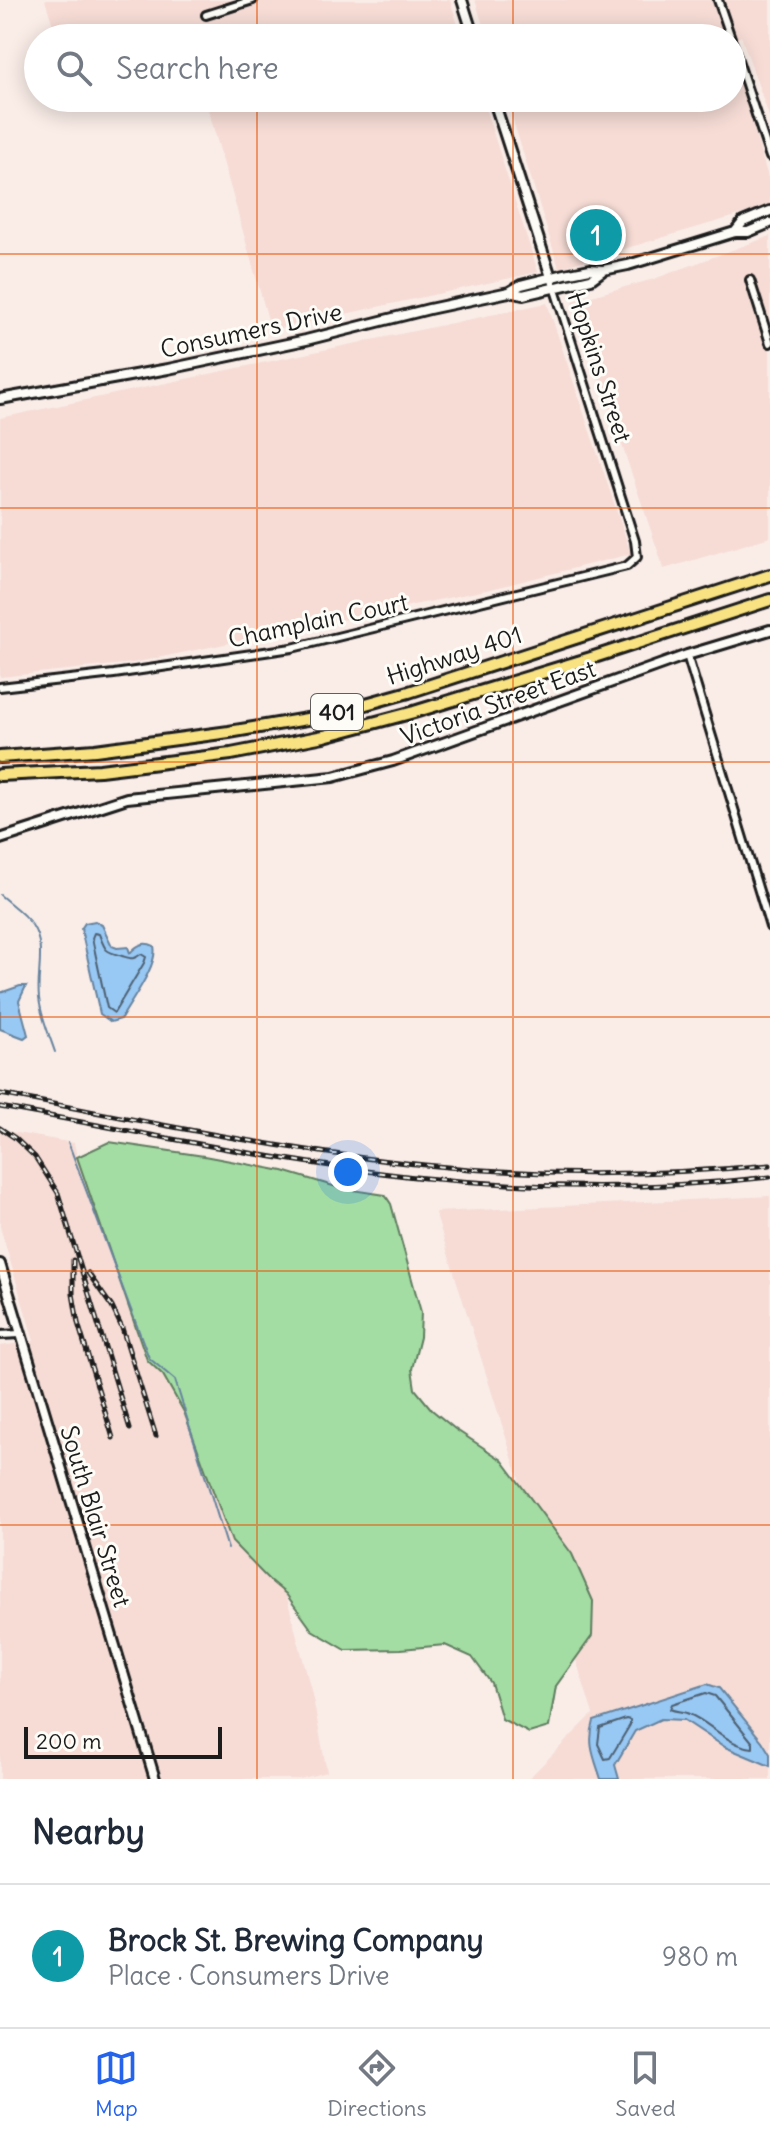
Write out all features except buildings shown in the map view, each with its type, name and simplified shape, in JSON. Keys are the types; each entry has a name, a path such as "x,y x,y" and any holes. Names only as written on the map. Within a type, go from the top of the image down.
{"highway":[{"name":"Highway 401","path":"0,757 95,750 319,717 409,692 770,575"},
{"name":"Highway 401","path":"0,775 100,770 231,754 324,736 576,663 770,600"}],"main road":[{"path":"462,0 470,24"},
{"name":"Hopkins Street","path":"498,112 551,277"},
{"name":"Consumers Drive","path":"735,232 743,222 770,211"},
{"name":"Consumers Drive","path":"0,399 306,340 509,292 521,285 551,277 590,269 603,270 735,232 748,232 770,223"},
{"name":"Consumers Drive","path":"509,292 523,295 554,288 591,279 603,270"},
{"name":"Victoria Street East","path":"0,839 127,798 333,777 393,761 687,655 770,630"},
{"name":"South Blair Street","path":"0,1264 155,1779"}],"street":[{"path":"206,15 253,0"},
{"path":"718,0 726,24"},
{"path":"746,85 770,157"},
{"name":"Hopkins Street","path":"551,277 635,541 637,557"},
{"path":"750,280 770,343"},
{"name":"Champlain Court","path":"0,687 292,648 627,566 637,557"},
{"path":"687,655 770,927"},
{"path":"0,1335 20,1334"}],"shaded area":[{"path":"45,0 450,0 458,24 53,24"},
{"path":"475,0 770,0 770,119 746,50 746,24 483,24"},
{"path":"746,103 770,184 770,206 559,268 510,112 746,112"},
{"path":"209,112 487,112 538,272 271,330"},
{"path":"770,236 770,537 664,569 573,301 654,279"},
{"path":"547,303 631,554 491,589 133,663 0,677 0,418"},
{"path":"0,1130 74,1143 146,1360 163,1375 184,1412 232,1542 286,1594 313,1698 327,1772 299,1779 0,1779 0,1346 34,1341 0,1227"},
{"path":"770,1196 770,1779 528,1779 593,1714 435,1212"}],"green space":[{"path":"109,1142 283,1171 340,1188 385,1195 391,1204 421,1312 420,1337 412,1369 415,1389 432,1410 455,1429 502,1460 572,1554 593,1601 592,1636 556,1686 549,1727 529,1733 502,1719 491,1683 472,1657 445,1645 346,1650 312,1630 286,1594 232,1542 184,1412 163,1375 147,1360 77,1157"}],"water":[{"path":"95,921 102,925 112,946 128,947 130,953 141,945 154,946 152,963 143,983 121,1019 111,1022 100,1014 81,929 85,923"},
{"path":"26,986 19,1001 28,1035 24,1038 0,1029 0,993"},
{"path":"707,1684 719,1688 762,1741 770,1754 770,1766 725,1747 684,1720 661,1719 635,1731 615,1765 619,1779 601,1779 591,1744 594,1721"}],"waterway":[{"path":"0,895 25,917 36,934 40,952 40,1005 55,1052"},
{"path":"68,1142 149,1358 175,1380 228,1549"}],"railway":[{"path":"0,1094 265,1143 425,1165 511,1172 597,1174 770,1165"},
{"path":"0,1107 265,1156 425,1178 598,1186 684,1184 770,1177"},
{"path":"0,1128 35,1157 58,1193 130,1429"},
{"path":"73,1260 73,1294 78,1323 113,1438"},
{"path":"88,1273 112,1307 122,1328 156,1436"}],"place":[{"name":"Brock St. Brewing Company","path":"596,235"}]}
